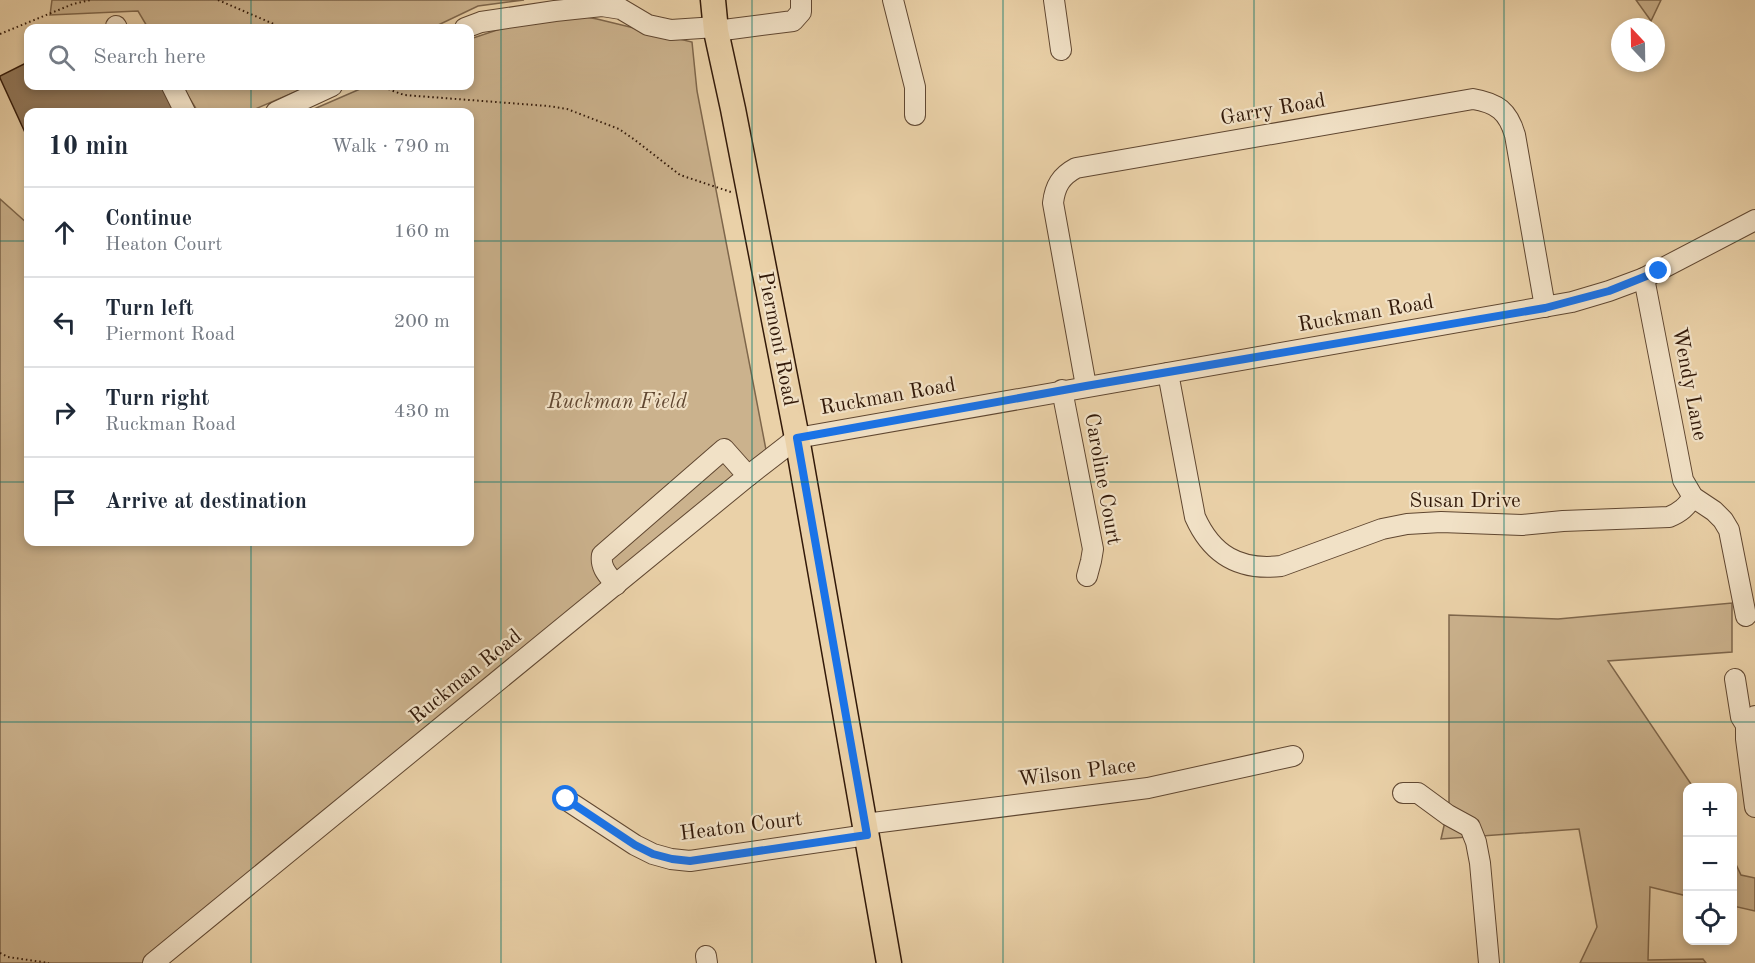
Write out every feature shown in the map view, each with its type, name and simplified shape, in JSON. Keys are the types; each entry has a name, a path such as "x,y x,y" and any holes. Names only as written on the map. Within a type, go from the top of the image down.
{"main road":[{"name":"Piermont Road","path":"717,1 716,29 797,438 889,963"}],"street":[{"path":"474,25 555,11 602,6 621,9 648,25 671,30 716,29 793,21 801,12 801,0"},
{"path":"893,0 915,87 915,116"},
{"path":"1054,0 1061,50"},
{"path":"174,90 183,108"},
{"path":"285,108 323,90"},
{"name":"Garry Road","path":"1086,386 1053,202 1054,191 1059,181 1067,173 1076,168 1461,101 1473,99 1495,105 1505,113 1511,123 1545,308"},
{"name":"Ruckman Road","path":"153,963 797,438 1062,390 1545,308 1609,291 1644,278 1755,220"},
{"name":"Wendy Lane","path":"1644,278 1683,480 1693,497"},
{"name":"Susan Drive","path":"1168,373 1196,516 1206,536 1221,553 1234,561 1250,566 1266,568 1281,566 1382,529 1407,524 1441,522 1522,525 1669,517 1687,507 1693,497"},
{"name":"Caroline Court","path":"1062,390 1093,549 1087,576"},
{"path":"616,585 603,568 602,555 724,449 748,476"},
{"path":"1693,497 1714,511 1729,530 1746,616"},
{"path":"1736,679 1741,717 1751,720 1746,739 1755,807"},
{"name":"Wilson Place","path":"866,830 1148,788 1293,756"},
{"path":"1403,793 1418,793 1448,815 1470,826 1480,863 1489,963"},
{"name":"Heaton Court","path":"566,799 635,845 653,854 690,861 866,830"}],"path":[{"path":"24,24 73,4 91,0"},
{"path":"218,0 274,24"},
{"path":"0,34 24,24"},
{"path":"391,90 404,95 567,109 619,129 680,175 749,198"},
{"path":"0,953 8,957 49,963"}],"green space":[{"path":"52,0 524,0 478,6 440,24 146,24 138,11 50,15"},
{"path":"1636,0 1661,0 1652,18 1649,18"},
{"name":"Ruckman Field","path":"555,11 692,42 697,91 767,455 157,963 0,963 0,199 24,220 24,546 474,546 474,108 316,108 358,90 474,90 474,38"},
{"path":"184,90 300,90 257,108 196,108"},
{"path":"1732,603 1732,652 1608,661 1690,783 1683,783 1683,895 1650,887 1648,960 1703,959 1706,963 1580,963 1597,927 1579,829 1441,839 1449,804 1449,615 1558,619"},
{"path":"1737,866 1741,875 1755,878 1755,911 1737,907"}],"building":[{"path":"24,64 24,90 169,90 174,108 24,108 24,130 0,76"}],"route":[{"path":"566,799 635,845 653,854 672,859 690,861 867,835 797,438 1545,308 1609,291 1659,271"}]}
